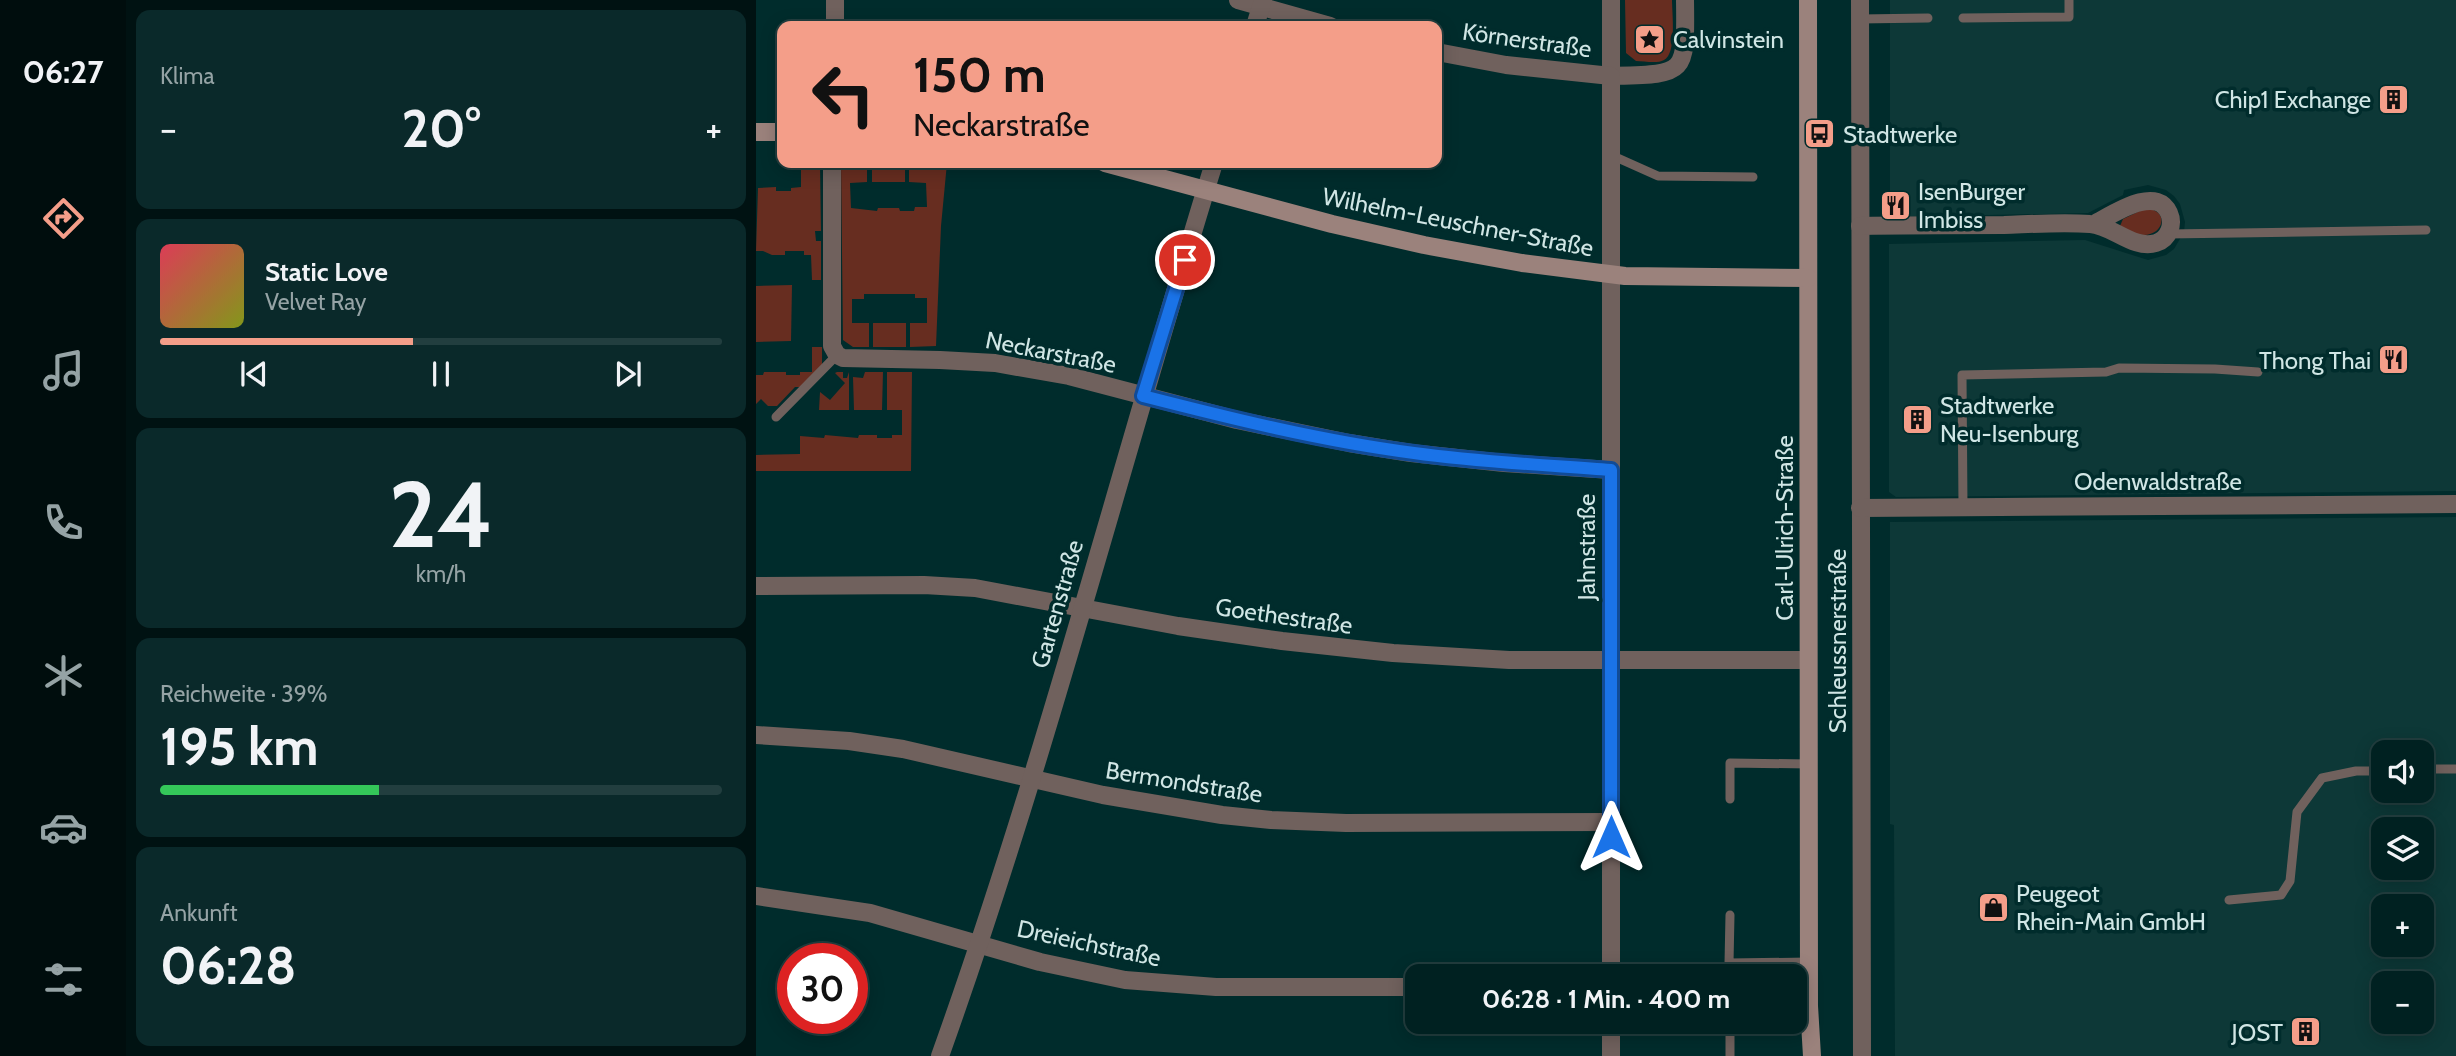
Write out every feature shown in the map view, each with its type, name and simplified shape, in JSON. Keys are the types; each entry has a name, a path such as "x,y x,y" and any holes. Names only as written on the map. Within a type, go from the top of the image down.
{"main road":[{"name":"Carl-Ulrich-Straße","path":"1806,964 1809,764 1808,0"},
{"path":"756,132 777,132"},
{"name":"Wilhelm-Leuschner-Straße","path":"1124,168 1268,208 1424,245 1522,263 1611,276 1808,278"},
{"name":"Carl-Ulrich-Straße","path":"1807,987 1812,1056"}],"street":[{"path":"835,0 835,21"},
{"path":"1238,0 1262,4 1315,21"},
{"name":"Jahnstraße","path":"1611,0 1611,964"},
{"name":"Körnerstraße","path":"1442,53 1506,65 1611,76 1667,73 1679,64 1684,55 1685,0"},
{"name":"Schleussnerstraße","path":"1860,0 1862,1056"},
{"path":"1257,21 1262,4"},
{"path":"832,168 832,346 837,355"},
{"name":"Gartenstraße","path":"940,1056 980,944 1032,779 1212,168"},
{"path":"1860,226 2094,224 2143,243 2157,243 2168,234 2171,220 2164,205 2150,200 2138,202 2094,224"},
{"name":"Neckarstraße","path":"837,355 854,360 921,359 995,363 1057,374 1277,429 1386,449 1494,462 1611,470"},
{"name":"Odenwaldstraße","path":"1860,508 2456,504"},
{"name":"Goethestraße","path":"756,586 953,586 996,591 1189,628 1354,650 1509,660 1808,660"},
{"name":"Bermondstraße","path":"756,735 849,741 893,747 1166,806 1271,820 1611,822"},
{"name":"Dreieichstraße","path":"756,896 870,914 1069,969 1152,983 1216,987 1405,987"},
{"path":"1611,1034 1611,1056"}],"lane":[{"path":"1963,18 2069,17 2069,0"},
{"path":"1860,19 1928,18"},
{"path":"1611,155 1658,176 1753,177"},
{"path":"2168,234 2426,230"},
{"path":"776,417 837,355"},
{"path":"1963,507 1962,375 2106,372 2119,368 2258,372"},
{"path":"1730,799 1730,763 1809,764"},
{"path":"2434,769 2456,769"},
{"path":"2229,900 2281,895 2290,881 2297,812 2322,778 2356,771 2371,771"},
{"path":"1730,915 1729,963 1737,964"},
{"path":"1730,1034 1730,1056"}],"shaded area":[{"path":"1625,0 1672,0 1671,50 1664,60 1636,61 1626,53"},
{"path":"1890,0 2456,0 2456,491 1896,497 1889,492 1889,244 2085,240 2148,260 2166,255 2174,249 2184,232 2185,222 2180,204 2174,196 2166,190 2148,185 2124,190 2123,195 2088,213 1890,217"},
{"path":"801,168 820,168 821,231 815,231 816,241 821,241 821,280 812,280 811,255 804,255 804,251 785,251 785,255 772,255 756,251 758,188 776,187 776,191 791,191 791,188 801,187"},
{"path":"841,168 867,168 867,182 850,183 851,208 877,211 878,208 899,208 900,211 914,211 915,207 927,207 926,183 909,182 909,168 947,168 936,346 910,347 910,323 927,323 927,298 915,298 915,294 864,294 864,299 852,299 852,323 869,323 869,347 853,347 843,340"},
{"path":"872,168 905,168 905,182 872,182"},
{"path":"2144,209 2154,210 2160,215 2159,227 2154,232 2145,235 2120,226 2123,219"},
{"path":"792,285 791,341 756,342 756,286"},
{"path":"873,323 906,323 906,347 873,347"},
{"path":"812,347 822,347 822,366 801,387 795,387 777,406 768,406 761,399 756,404 756,375 763,375 764,372 800,375 800,372 812,372"},
{"path":"843,372 843,378 847,378 849,372 849,410 819,410 820,392 830,400 845,383 835,373"},
{"path":"865,372 883,372 882,410 854,410 853,377 863,378"},
{"path":"887,372 912,372 911,471 756,471 756,455 800,454 800,436 858,438 859,435 877,435 877,438 892,438 892,435 902,435 902,410 887,410"},
{"path":"2456,517 2456,1056 1895,1056 1894,825 1890,824 1890,522"}],"place":[{"name":"Calvinstein","path":"1650,39"},
{"name":"Chip1 Exchange","path":"2394,99"},
{"name":"Stadtwerke","path":"1820,134"},
{"name":"IsenBurger Imbiss","path":"1895,205"},
{"name":"Thong Thai","path":"2394,360"},
{"name":"Stadtwerke Neu-Isenburg","path":"1917,419"},
{"name":"Peugeot Rhein-Main GmbH","path":"1993,907"},
{"name":"JOST","path":"2306,1032"}],"route":[{"path":"1185,260 1143,396 1277,429 1370,447 1489,462 1611,470 1611,837"}]}
